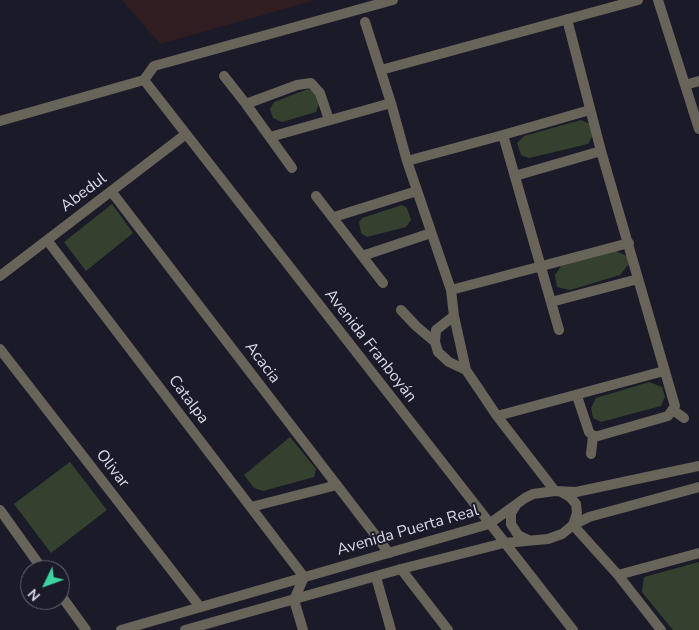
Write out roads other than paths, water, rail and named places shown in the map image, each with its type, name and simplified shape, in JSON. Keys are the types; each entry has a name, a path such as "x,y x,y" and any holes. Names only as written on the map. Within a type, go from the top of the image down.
{"street":[{"path":"0,121 144,80 154,66 393,0"},
{"path":"381,70 638,0"},
{"path":"658,0 698,123"},
{"path":"566,19 601,151 675,406 668,416 593,436 589,432 578,396"},
{"path":"365,22 407,161 451,290 454,316 466,370 497,416 555,490 570,497 576,504 577,513 573,525"},
{"path":"224,76 292,168"},
{"name":"Avenida Franboyán","path":"144,80 572,630"},
{"path":"685,85 699,81"},
{"path":"246,104 297,85 311,83 320,93 329,120"},
{"path":"270,137 391,103"},
{"path":"407,161 590,110"},
{"name":"Abedul","path":"0,276 186,134"},
{"path":"503,135 558,330"},
{"path":"515,176 601,151"},
{"name":"Acacia","path":"112,191 389,553"},
{"path":"334,217 417,191"},
{"path":"316,196 383,283"},
{"path":"362,256 431,234"},
{"name":"Catalpa","path":"47,240 304,577"},
{"path":"451,290 629,243"},
{"path":"551,302 638,279"},
{"path":"401,310 435,342"},
{"path":"454,316 436,330 435,342 438,352 449,362 466,370"},
{"name":"Olivar","path":"0,349 212,623"},
{"path":"497,416 578,396 664,371"},
{"path":"673,410 684,418"},
{"path":"590,454 593,436"},
{"name":"Avenida Puerta Real","path":"121,630 489,524 525,498 537,493 555,490 576,492 699,466"},
{"path":"251,507 337,485"},
{"path":"185,630 402,569 504,543 540,541 553,538 589,517 699,487"},
{"path":"525,498 519,502 511,513 511,524 518,535 532,541"},
{"path":"0,510 36,560"},
{"path":"573,525 618,575 661,630"},
{"path":"618,575 699,553"},
{"path":"402,569 448,630"},
{"path":"303,630 294,600 304,577"},
{"path":"376,577 391,630"},
{"path":"70,608 86,630"}]}
